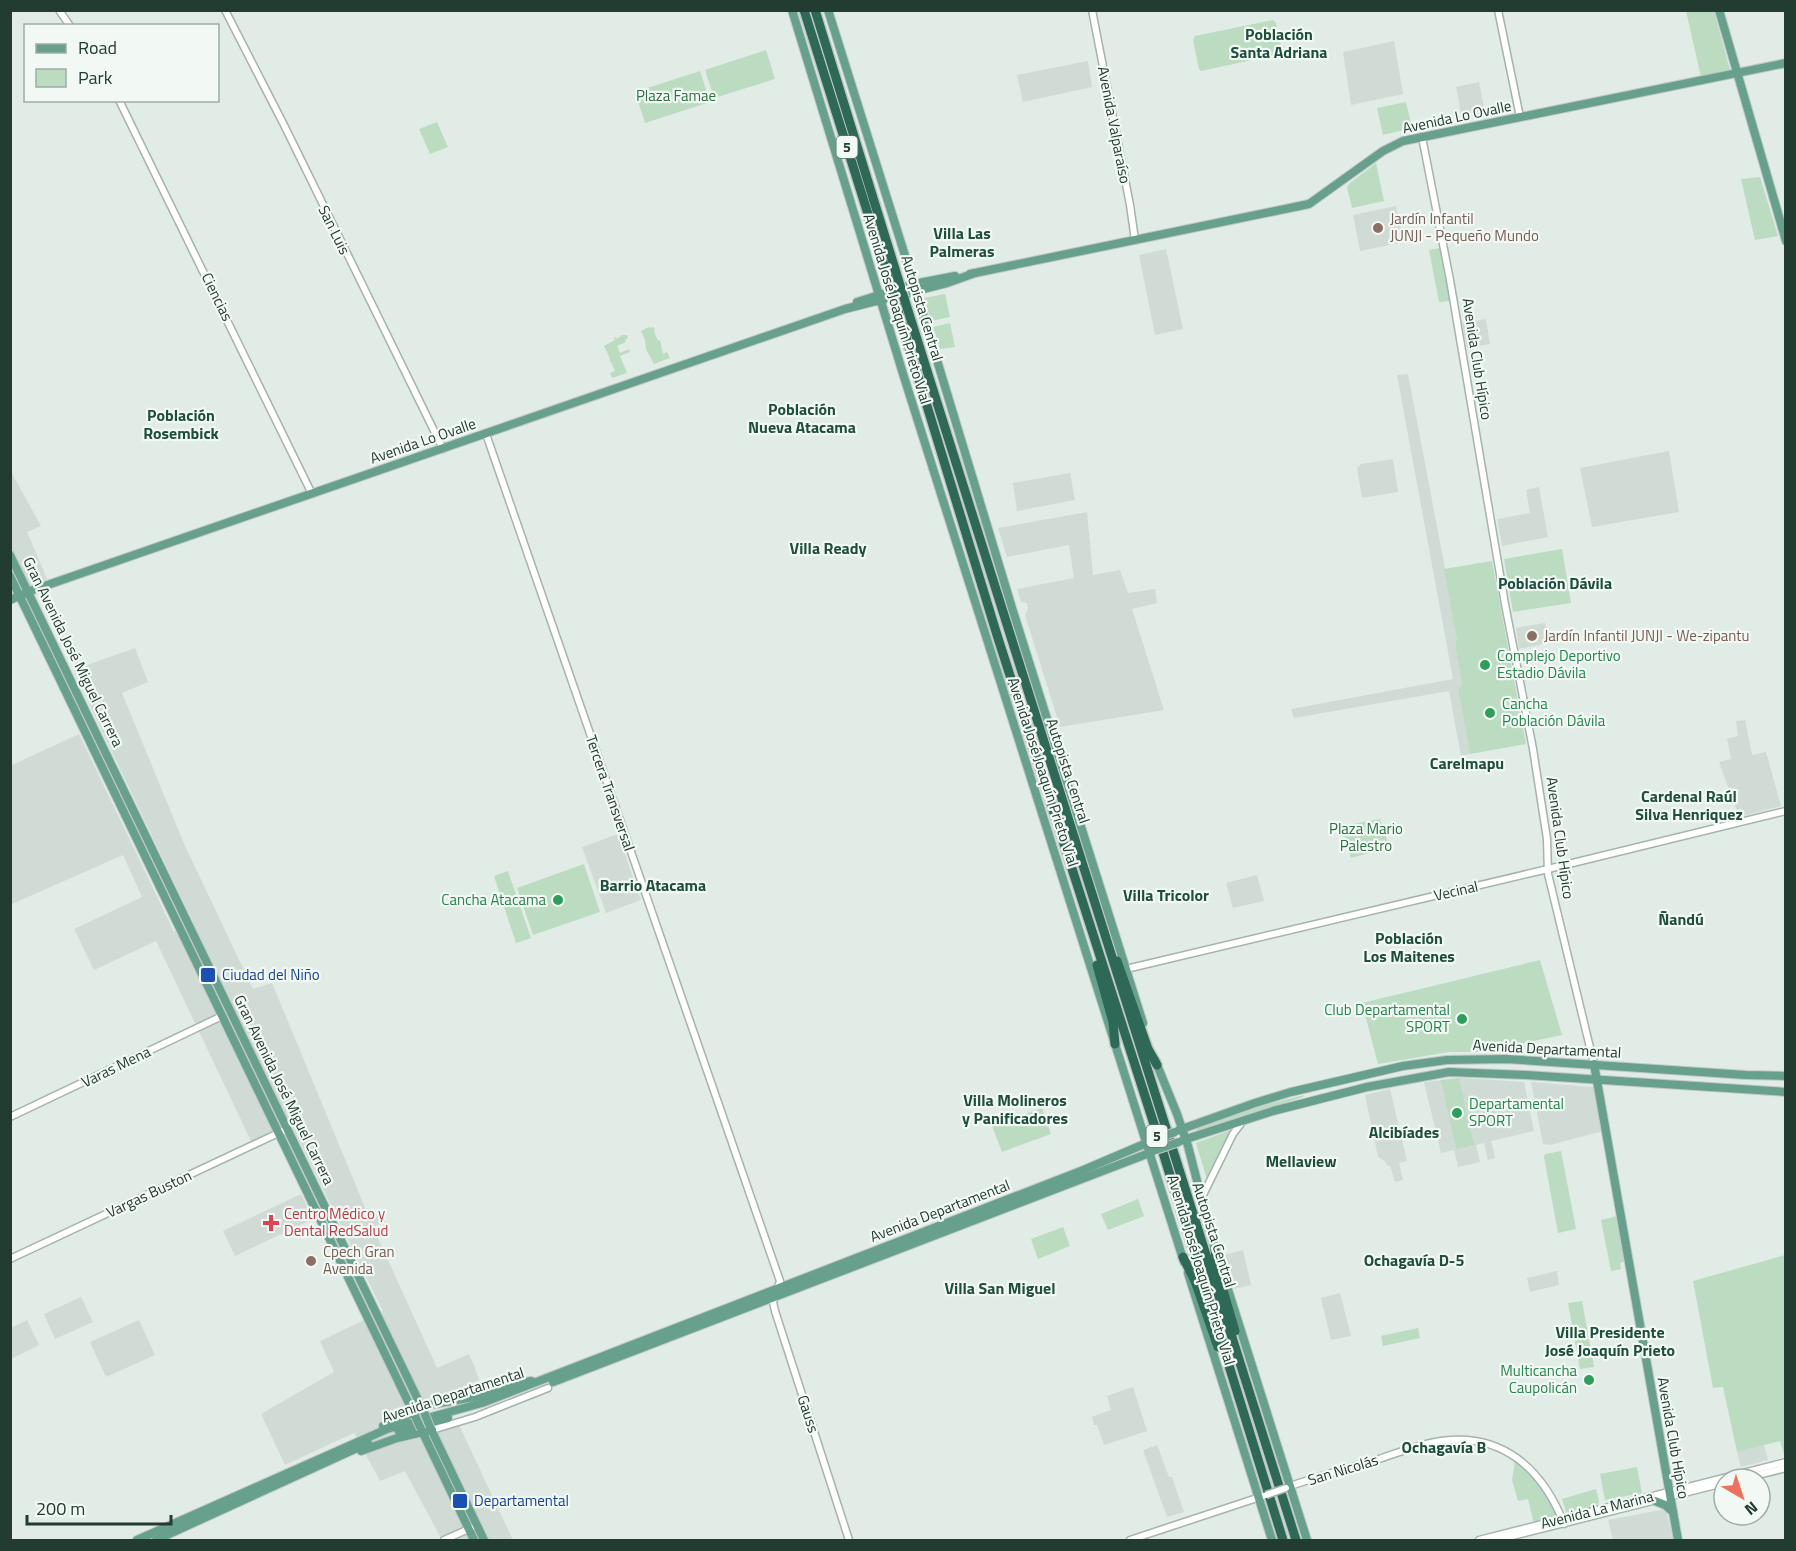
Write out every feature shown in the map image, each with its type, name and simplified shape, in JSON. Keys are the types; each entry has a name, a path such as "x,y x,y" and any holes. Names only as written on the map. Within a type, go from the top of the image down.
{"highway":[{"name":"Autopista Central","path":"804,10 1106,943 1239,1379 1283,1540"},
{"name":"Autopista Central","path":"815,10 894,283"},
{"name":"Autopista Central","path":"899,299 997,635 1092,933 1239,1379 1296,1540"},
{"path":"1092,933 1098,969 1113,1022 1115,1044"},
{"path":"1106,943 1122,973 1145,1042 1157,1065"},
{"path":"1215,1250 1217,1270 1234,1327 1239,1379"},
{"path":"1183,1257 1195,1281 1218,1347 1239,1379"}],"main road":[{"name":"Avenida José Joaquín Prieto Vial","path":"792,10 879,297 1115,1044 1150,1141 1154,1165 1183,1257 1262,1496 1272,1540"},
{"name":"Avenida José Joaquín Prieto Vial","path":"828,10 1016,619 1126,969 1202,1198 1215,1250 1288,1487 1307,1540"},
{"path":"1719,10 1785,241"},
{"name":"Avenida Lo Ovalle","path":"10,600 28,591 879,297 975,273 1309,204 1387,148 1399,142 1785,63"},
{"name":"Gran Avenida José Miguel Carrera","path":"10,555 484,1540"},
{"name":"Gran Avenida José Miguel Carrera","path":"10,576 474,1540"},
{"path":"163,891 174,894"},
{"path":"222,1016 228,1016 236,1021"},
{"name":"Avenida Departamental","path":"137,1540 391,1432 476,1410 575,1373 1081,1171 1150,1141 1267,1099 1403,1066 1447,1060 1491,1058 1785,1076"},
{"name":"Avenida Club Hípico","path":"1594,1064 1678,1540"},
{"name":"Avenida Departamental","path":"156,1540 387,1429 472,1406 1182,1140 1245,1119 1367,1087 1432,1074 1491,1073 1785,1092"},
{"path":"1136,1158 1154,1165"},
{"path":"548,1388 575,1373"},
{"path":"291,1476 311,1459 423,1410 429,1405 480,1396 515,1384 544,1379"},
{"path":"291,1476 431,1428"},
{"path":"1655,1501 1665,1505 1673,1512"}],"street":[{"path":"59,10 69,24"},
{"name":"San Luis","path":"225,10 443,449"},
{"name":"Avenida Valparaíso","path":"1092,10 1135,240"},
{"path":"1498,10 1520,117"},
{"name":"Ciencias","path":"120,102 312,494"},
{"name":"Avenida Club Hípico","path":"1422,137 1452,291 1505,604 1533,749 1547,839 1548,869 1594,1064"},
{"name":"Tercera Transversal","path":"486,434 779,1279 776,1292"},
{"name":"Vecinal","path":"1126,969 1785,811"},
{"name":"Varas Mena","path":"10,1117 222,1016"},
{"name":"Avenida José Joaquín Prieto Vial","path":"1202,1198 1233,1134 1245,1119"},
{"name":"Vargas Buston","path":"10,1259 287,1129"},
{"name":"Gauss","path":"776,1292 773,1306 849,1540"},
{"name":"Avenida Departamental","path":"431,1428 475,1417 548,1388"},
{"name":"San Nicolás","path":"1130,1540 1288,1487 1436,1442 1468,1440 1511,1454 1529,1467 1547,1488 1563,1521"},
{"name":"Avenida La Marina","path":"1770,1467 1785,1462"},
{"name":"Avenida La Marina","path":"1497,1540 1712,1483"},
{"name":"Avenida La Marina","path":"1479,1540 1655,1501 1670,1494"},
{"path":"444,1540 477,1525"}],"shaded area":[{"path":"1394,41 1403,94 1351,105 1343,52"},
{"path":"1088,61 1092,87 1023,102 1017,75"},
{"path":"1479,82 1485,113 1462,118 1456,87"},
{"name":"Jardín Infantil JUNJI - Pequeño Mundo","path":"1396,206 1404,242 1360,251 1353,215"},
{"path":"1166,249 1183,329 1155,335 1139,255"},
{"path":"1486,319 1490,344 1467,348 1462,323"},
{"path":"1408,374 1454,616 1457,641 1455,645 1462,685 1458,689 1470,754 1461,756 1449,691 1294,718 1291,709 1453,679 1397,375"},
{"path":"1669,451 1679,512 1592,527 1580,468"},
{"path":"1393,459 1398,492 1362,498 1357,468 1361,464"},
{"path":"10,470 41,526 27,532 47,579 11,594"},
{"path":"1070,473 1075,500 1017,511 1013,483"},
{"path":"1539,487 1548,537 1502,546 1497,519 1530,513 1526,490"},
{"path":"1087,512 1093,575 1120,570 1128,593 1155,589 1157,603 1132,609 1164,710 1060,727 1025,615 1028,609 1027,603 1021,602 1017,589 1074,578 1069,545 1007,557 998,528"},
{"name":"Jardín Infantil JUNJI - We-zipantu","path":"1545,623 1549,643 1519,649 1516,628"},
{"path":"135,648 148,682 122,693 185,846 253,989 272,983 369,1217 381,1212 385,1222 373,1227 437,1368 469,1354 475,1368 479,1380 440,1398 433,1396 424,1400 440,1432 459,1425 513,1540 442,1540 405,1471 380,1481 354,1433 285,1465 261,1414 334,1372 320,1341 383,1311 291,1124 252,1143 156,941 94,970 74,929 142,897 123,855 12,904 10,902 10,766 79,734 174,932 193,922 73,670"},
{"path":"1745,720 1752,755 1766,752 1781,806 1739,817 1719,762 1731,759 1727,739 1738,736 1736,721"},
{"path":"618,834 641,900 606,913 582,847"},
{"path":"1257,875 1264,901 1233,908 1226,883"},
{"path":"1462,1078 1524,1082 1534,1131 1491,1141 1495,1158 1488,1160 1484,1143 1476,1145 1480,1162 1458,1167 1454,1150 1441,1153 1424,1082"},
{"path":"1531,1082 1593,1087 1603,1131 1550,1145 1543,1144"},
{"path":"1390,1089 1407,1161 1399,1163 1403,1180 1395,1182 1390,1165 1388,1166 1378,1157 1365,1095"},
{"name":"Centro Médico y Dental RedSalud","path":"301,1194 313,1219 235,1256 223,1231"},
{"path":"1243,1250 1251,1285 1234,1289 1224,1255"},
{"path":"1557,1271 1559,1285 1530,1292 1527,1278"},
{"path":"1340,1293 1351,1336 1331,1340 1321,1298"},
{"path":"81,1297 93,1322 55,1339 44,1314"},
{"path":"27,1320 39,1345 11,1359 11,1328"},
{"path":"139,1320 155,1355 106,1377 90,1342"},
{"path":"1133,1387 1147,1431 1104,1445 1092,1417 1111,1410 1107,1396"},
{"path":"1157,1445 1169,1477 1172,1477 1184,1512 1167,1517 1143,1450"},
{"path":"1764,1445 1768,1460 1741,1467 1737,1452"},
{"path":"1666,1509 1673,1540 1613,1540 1608,1520"}],"green space":[{"path":"1686,11 1714,11 1730,70 1701,77"},
{"path":"1273,20 1276,23 1282,51 1280,54 1201,71 1199,69 1193,40 1195,36"},
{"path":"766,50 775,79 714,98 705,70"},
{"name":"Plaza Famae","path":"700,71 710,102 645,123 635,92"},
{"path":"1406,102 1412,128 1383,135 1377,108"},
{"path":"437,122 448,147 430,154 419,129"},
{"path":"1376,163 1384,201 1352,208 1347,187"},
{"path":"1760,177 1778,236 1755,240 1741,179"},
{"path":"1440,248 1450,301 1439,302 1429,250"},
{"path":"945,294 950,317 931,321 924,298"},
{"path":"950,323 955,347 940,349 933,327"},
{"path":"649,327 655,329 663,354 667,352 670,358 654,364 646,349 641,331"},
{"path":"622,335 627,335 628,338 626,342 617,346 620,353 629,349 630,352 620,356 627,373 612,378 610,373 615,371 604,346"},
{"path":"1562,549 1571,603 1513,612 1504,559"},
{"name":"Complejo Deportivo Estadio Dávila","path":"1492,561 1526,744 1470,754 1458,689 1462,685 1455,645 1457,640 1444,569"},
{"name":"Plaza Mario Palestro","path":"1380,819 1390,848 1351,858 1341,826"},
{"name":"Cancha Atacama","path":"584,864 600,912 533,935 517,888"},
{"path":"508,871 531,938 516,943 494,876"},
{"name":"Club Departamental SPORT","path":"1540,960 1562,1035 1481,1052 1449,1052 1378,1064 1362,1003"},
{"name":"Departamental SPORT","path":"1459,1078 1474,1145 1456,1149 1441,1080"},
{"path":"1304,1095 1197,1133 1196,1129 1250,1109"},
{"path":"1042,1108 1051,1134 1002,1152 992,1126"},
{"path":"1234,1129 1207,1180 1196,1143"},
{"path":"1561,1151 1576,1229 1558,1233 1544,1157 1545,1154"},
{"path":"1138,1199 1144,1216 1108,1230 1101,1214"},
{"path":"1617,1216 1626,1261 1620,1263 1621,1269 1611,1271 1601,1220"},
{"path":"1063,1227 1070,1246 1038,1259 1031,1239"},
{"path":"1785,1255 1785,1457 1780,1441 1737,1452 1723,1387 1713,1388 1693,1281"},
{"path":"1582,1301 1594,1367 1580,1369 1568,1303"},
{"path":"1418,1328 1420,1338 1383,1346 1381,1336"},
{"path":"1515,1461 1523,1466 1541,1486 1558,1518 1534,1524 1528,1499 1518,1501 1512,1480"},
{"path":"1637,1467 1642,1493 1605,1500 1600,1474"},
{"path":"1596,1489 1599,1501 1597,1507 1567,1515 1562,1499"}],"place":[{"name":"Jardín Infantil JUNJI - Pequeño Mundo","path":"1378,228"},
{"name":"Jardín Infantil JUNJI - We-zipantu","path":"1532,636"},
{"name":"Complejo Deportivo Estadio Dávila","path":"1485,665"},
{"name":"Cancha Población Dávila","path":"1490,713"},
{"name":"Cancha Atacama","path":"558,900"},
{"name":"Ciudad del Niño","path":"208,975"},
{"name":"Club Departamental SPORT","path":"1462,1019"},
{"name":"Departamental SPORT","path":"1457,1113"},
{"name":"Centro Médico y Dental RedSalud","path":"271,1223"},
{"name":"Cpech Gran Avenida","path":"311,1261"},
{"name":"Multicancha Caupolicán","path":"1589,1380"},
{"name":"Departamental","path":"460,1501"}],"district":[{"name":"Población Santa Adriana","path":"1279,43"},
{"name":"Villa Las Palmeras","path":"962,242"},
{"name":"Población Nueva Atacama","path":"802,418"},
{"name":"Población Rosembick","path":"181,424"},
{"name":"Villa Ready","path":"828,548"},
{"name":"Población Dávila","path":"1555,583"},
{"name":"Carelmapu","path":"1467,763"},
{"name":"Cardenal Raúl Silva Henriquez","path":"1689,805"},
{"name":"Barrio Atacama","path":"653,885"},
{"name":"Villa Tricolor","path":"1166,895"},
{"name":"Ñandú","path":"1681,919"},
{"name":"Población Los Maitenes","path":"1409,947"},
{"name":"Villa Molineros y Panificadores","path":"1015,1109"},
{"name":"Alcibíades","path":"1404,1132"},
{"name":"Mellaview","path":"1301,1161"},
{"name":"Ochagavía D-5","path":"1414,1260"},
{"name":"Villa San Miguel","path":"1000,1288"},
{"name":"Villa Presidente José Joaquín Prieto","path":"1610,1341"},
{"name":"Ochagavía B","path":"1444,1447"}]}
